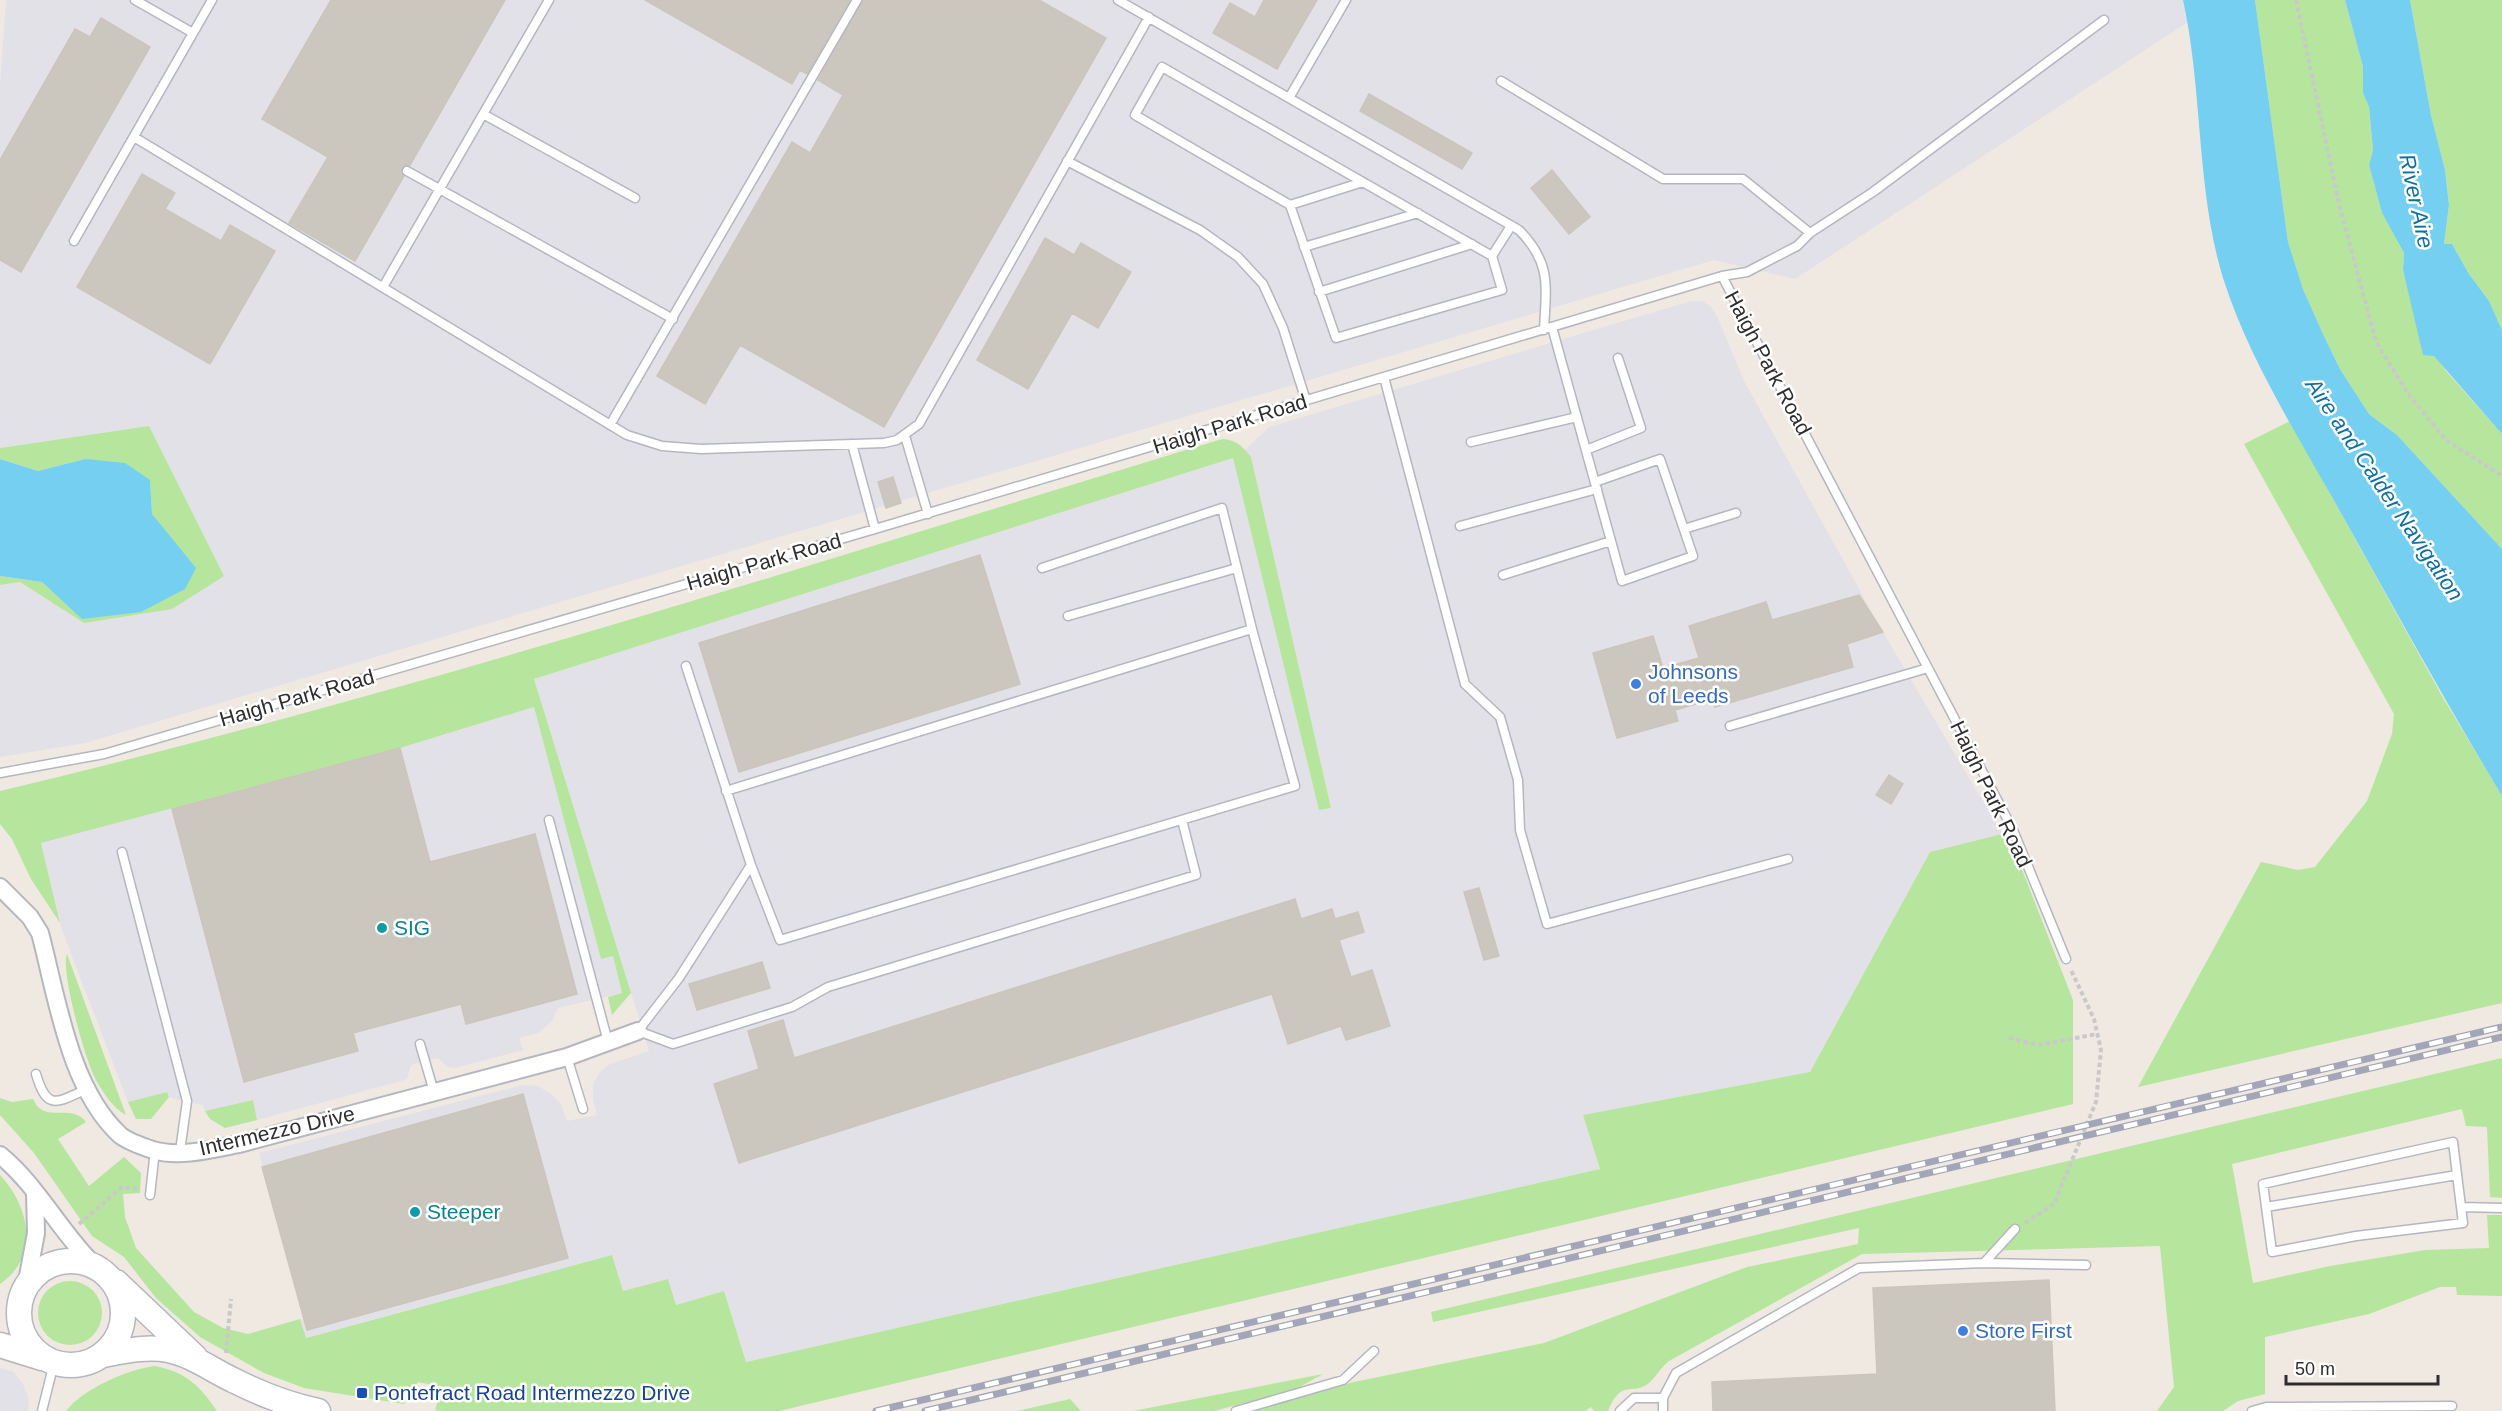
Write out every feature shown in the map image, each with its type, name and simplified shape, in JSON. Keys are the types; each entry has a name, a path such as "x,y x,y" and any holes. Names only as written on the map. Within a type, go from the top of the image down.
{"main road":[{"path":"51,1361 34,1350 24,1336 19,1320 20,1304 26,1287 36,1274 49,1265 72,1261 102,1271 199,1361"},
{"path":"102,1271 119,1290 124,1307 119,1333 104,1355"},
{"path":"0,1303 26,1287"},
{"path":"0,1345 51,1361 80,1365 104,1355 151,1348 169,1350 199,1361 289,1406 318,1411"}],"street":[{"name":"Intermezzo Drive","path":"0,887 30,917 40,933 79,1077 121,1136 155,1150 197,1151 239,1144 567,1057 638,1031"},
{"path":"0,1155 35,1193 74,1245 102,1271"},
{"path":"26,1287 36,1233 35,1193"}],"lane":[{"path":"135,0 193,33"},
{"path":"74,241 212,0"},
{"path":"383,287 549,0"},
{"path":"610,425 857,0"},
{"path":"1118,0 1511,226 1533,244 1543,262 1547,282 1548,328 1577,417 1596,486 1622,581 1693,556 1660,459 1596,486 1460,526"},
{"path":"1289,98 1347,0"},
{"path":"134,137 627,435 662,446 701,449 884,443 905,436 919,424 1149,17"},
{"path":"1722,276 1748,272 1797,246 1810,233 1873,192 2104,21"},
{"path":"1162,67 1492,256 1502,290 1336,338 1290,205 1135,115 1162,67"},
{"path":"1501,81 1663,179 1743,178 1810,233"},
{"path":"483,114 635,198"},
{"path":"1067,161 1200,230 1238,257 1263,284 1282,328 1306,401"},
{"path":"407,171 672,319"},
{"path":"1290,205 1363,182"},
{"path":"1304,247 1418,213"},
{"path":"1492,256 1511,226"},
{"path":"1320,291 1472,244"},
{"name":"Haigh Park Road","path":"0,773 104,754 876,530 1722,276 2013,830 2066,959"},
{"path":"1586,450 1641,428 1618,358"},
{"path":"1384,377 1465,684 1500,717 1518,780 1520,830 1547,924 1788,859"},
{"path":"1470,442 1577,417"},
{"path":"905,436 928,514"},
{"path":"852,444 876,530"},
{"path":"686,666 751,865 780,940 1295,786 1222,508 1042,568"},
{"path":"1684,529 1736,513"},
{"path":"1503,575 1611,541"},
{"path":"1068,616 1237,568"},
{"path":"726,791 1252,629"},
{"path":"1730,726 1928,668"},
{"path":"549,820 608,1042"},
{"path":"751,865 679,978 638,1031 673,1044 792,1007 828,987 1196,875 1182,820"},
{"path":"122,852 187,1101 180,1151"},
{"path":"420,1044 434,1092"},
{"path":"567,1057 583,1109"},
{"path":"36,1074 43,1095 50,1101 59,1102 87,1089"},
{"path":"2453,1142 2461,1206 2463,1223 2387,1232 2272,1252 2263,1184 2453,1142"},
{"path":"150,1193 155,1150"},
{"path":"2266,1207 2457,1175"},
{"path":"2461,1206 2502,1208"},
{"path":"1984,1263 2015,1229"},
{"path":"1663,1411 1663,1398 1676,1373 1859,1268 1984,1263 2086,1265"},
{"path":"1236,1411 1343,1380 1374,1351"},
{"path":"42,1411 51,1361"},
{"path":"1620,1411 1634,1398 1663,1398"},
{"path":"2252,1411 2266,1407 2452,1406"}],"path":[{"path":"2296,0 2339,204 2376,342 2409,395 2446,440 2502,476"},
{"path":"2015,1229 2054,1204 2062,1190 2096,1102 2101,1050 2094,1019 2066,959"},
{"path":"2009,1038 2037,1045 2097,1034"},
{"path":"77,1226 122,1187 150,1193"},
{"path":"223,1374 231,1299"}],"shaded area":[{"path":"6,0 2183,0 2188,22 1795,279 1714,260 85,743 0,757 0,585 20,582 84,623 149,426 0,448 0,85"},
{"path":"1691,301 1702,301 1710,306 1717,316 1744,381 1883,632 2002,834 1930,852 1810,1072 1583,1115 1600,1169 746,1362 724,1291 676,1305 668,1279 623,1291 612,1255 305,1338 300,1319 304,1318 259,1153 523,1085 538,1086 551,1094 561,1104 567,1121 597,1115 593,1100 593,1084 600,1072 610,1064 649,1051 534,679 1233,458 1319,810 1331,808 1251,457 1245,450 1269,427"},
{"path":"534,707 601,958 613,956 622,993 558,1008 552,1021 538,1033 519,1038 523,1050 455,1068 448,1067 438,1058 411,1065 407,1079 257,1120 253,1100 205,1111 203,1105 169,1097 167,1092 128,1102 62,930 41,843 400,748"},
{"path":"0,1368 14,1372 23,1384 29,1400 28,1411 0,1411"}],"green space":[{"path":"2255,0 2345,0 2363,67 2363,93 2369,107 2373,150 2369,165 2382,213 2404,253 2403,270 2419,332 2446,371 2502,434 2502,549 2397,435 2369,414 2340,369 2323,334 2303,289 2288,242"},
{"path":"2410,0 2502,0 2502,330 2489,301 2469,274 2452,244 2444,244 2449,205 2445,170 2431,115"},
{"path":"2290,421 2442,696 2502,796 2502,1003 2138,1087 2261,862 2298,870 2315,867 2367,801 2392,734 2394,714 2244,444"},
{"path":"149,426 224,576 172,609 84,623 20,582 0,585 0,576 42,582 83,619 195,569 152,514 150,480 85,459 38,471 0,459 0,448"},
{"path":"1222,439 1239,444 1251,457 1331,808 1319,810 1233,458 534,679 631,993 612,1015 608,997 622,993 613,956 601,959 534,707 400,748 41,843 60,923 31,879 12,839 0,824 0,791 154,753 461,669 766,579"},
{"path":"2002,834 2023,872 2073,1000 2073,1104 779,1411 443,1411 435,1410 442,1387 418,1382 404,1404 304,1388 264,1373 200,1337 156,1298 124,1257 92,1236 34,1153 0,1115 0,1098 12,1102 33,1099 44,1111 80,1116 86,1122 58,1139 89,1186 124,1157 141,1173 140,1193 123,1194 125,1217 136,1248 194,1312 223,1328 248,1334 300,1319 306,1338 612,1255 623,1291 668,1279 676,1305 724,1291 746,1362 1600,1169 1583,1115 1810,1072 1930,852"},
{"path":"67,954 126,1115 109,1100 92,1070 70,996"},
{"path":"2502,1058 2502,1198 2490,1197 2487,1127 2466,1126 2462,1109 2232,1164 2253,1283 2330,1266 2425,1250 2489,1248 2487,1215 2502,1215 2502,1296 2457,1295 2456,1287 2440,1287 2369,1314 2265,1337 2265,1394 2238,1401 2223,1411 2157,1411 2174,1387 2160,1246 1862,1254 1669,1361 1643,1387 1618,1394 1608,1411 1594,1411 1591,1407 1585,1411 1254,1411 1354,1382 1544,1343 1747,1267 1858,1244 1859,1228 1433,1322 1431,1312"},
{"path":"167,1092 169,1097 151,1119 136,1119 128,1102"},
{"path":"253,1100 257,1120 225,1128 210,1119 205,1111"},
{"path":"0,1175 18,1202 24,1216 26,1231 21,1260 13,1273 0,1284"},
{"path":"70,1281 82,1283 93,1290 100,1301 102,1313 100,1325 93,1336 82,1343 70,1345 58,1343 47,1336 40,1325 38,1313 40,1301 47,1290 58,1283"},
{"path":"155,1366 175,1372 191,1381 217,1411 66,1411 83,1395 107,1381 132,1371"},
{"path":"1323,1374 1296,1389 1214,1411 1133,1411"},
{"path":"1070,1399 1081,1411 1017,1411"}],"water":[{"name":"Aire and Calder Navigation","path":"2183,0 2255,0 2288,242 2303,289 2323,334 2340,369 2369,414 2397,435 2502,549 2502,796 2287,417 2258,363 2233,307 2214,244 2208,210 2194,69"},
{"name":"River Aire","path":"2345,0 2410,0 2431,115 2445,170 2449,205 2444,244 2452,244 2469,274 2489,301 2502,330 2502,434 2434,356 2423,355 2403,270 2404,253 2382,213 2369,165 2373,150 2369,107 2363,93 2363,67"},
{"path":"0,459 38,471 85,459 125,463 150,480 152,514 196,568 185,589 141,612 82,619 42,582 0,576"}],"building":[{"path":"331,0 505,0 410,165 402,167 404,176 355,261 289,223 328,157 262,119"},
{"path":"645,0 850,0 807,74 800,70 792,84"},
{"path":"863,0 1039,0 1106,38 884,427 740,345 705,404 657,376 792,142 810,153 843,95 818,80"},
{"path":"1264,0 1317,0 1277,69 1213,33 1230,3 1255,17"},
{"path":"101,18 150,47 21,272 0,260 0,160 75,29 90,37"},
{"path":"1369,94 1472,153 1462,169 1360,111"},
{"path":"1552,170 1590,217 1569,234 1531,188"},
{"path":"142,174 175,193 165,209 221,241 230,225 275,251 210,364 77,287"},
{"path":"1045,238 1074,255 1081,243 1131,272 1098,328 1072,313 1028,389 977,360"},
{"path":"893,477 901,503 886,508 878,482"},
{"path":"980,555 1020,684 739,772 699,643"},
{"path":"1859,595 1883,632 1847,644 1853,667 1715,707 1713,699 1675,710 1678,721 1617,738 1593,653 1653,636 1663,668 1699,658 1689,626 1766,602 1772,620"},
{"name":"SIG","path":"400,748 430,862 535,834 577,994 466,1024 461,1004 353,1033 358,1051 244,1082 172,809"},
{"path":"1889,775 1903,784 1891,804 1876,795"},
{"path":"1479,888 1499,956 1484,960 1464,892"},
{"path":"1295,899 1301,919 1332,909 1335,919 1358,912 1364,932 1339,940 1351,977 1372,970 1390,1026 1346,1040 1341,1026 1288,1044 1272,994 739,1163 714,1084 759,1069 748,1031 783,1020 794,1058"},
{"path":"762,962 770,988 697,1010 689,984"},
{"name":"Steeper","path":"523,1094 568,1258 307,1330 262,1167"},
{"name":"Store First","path":"2049,1280 2055,1411 1713,1411 1712,1382 1877,1374 1873,1288"}],"railway":[{"path":"876,1411 2502,1027"},
{"path":"925,1411 2502,1037"}],"place":[{"name":"Johnsons of Leeds","path":"1636,684"},
{"name":"SIG","path":"382,928"},
{"name":"Steeper","path":"415,1212"},
{"name":"Store First","path":"1963,1331"},
{"name":"Pontefract Road Intermezzo Drive","path":"362,1393"}]}
